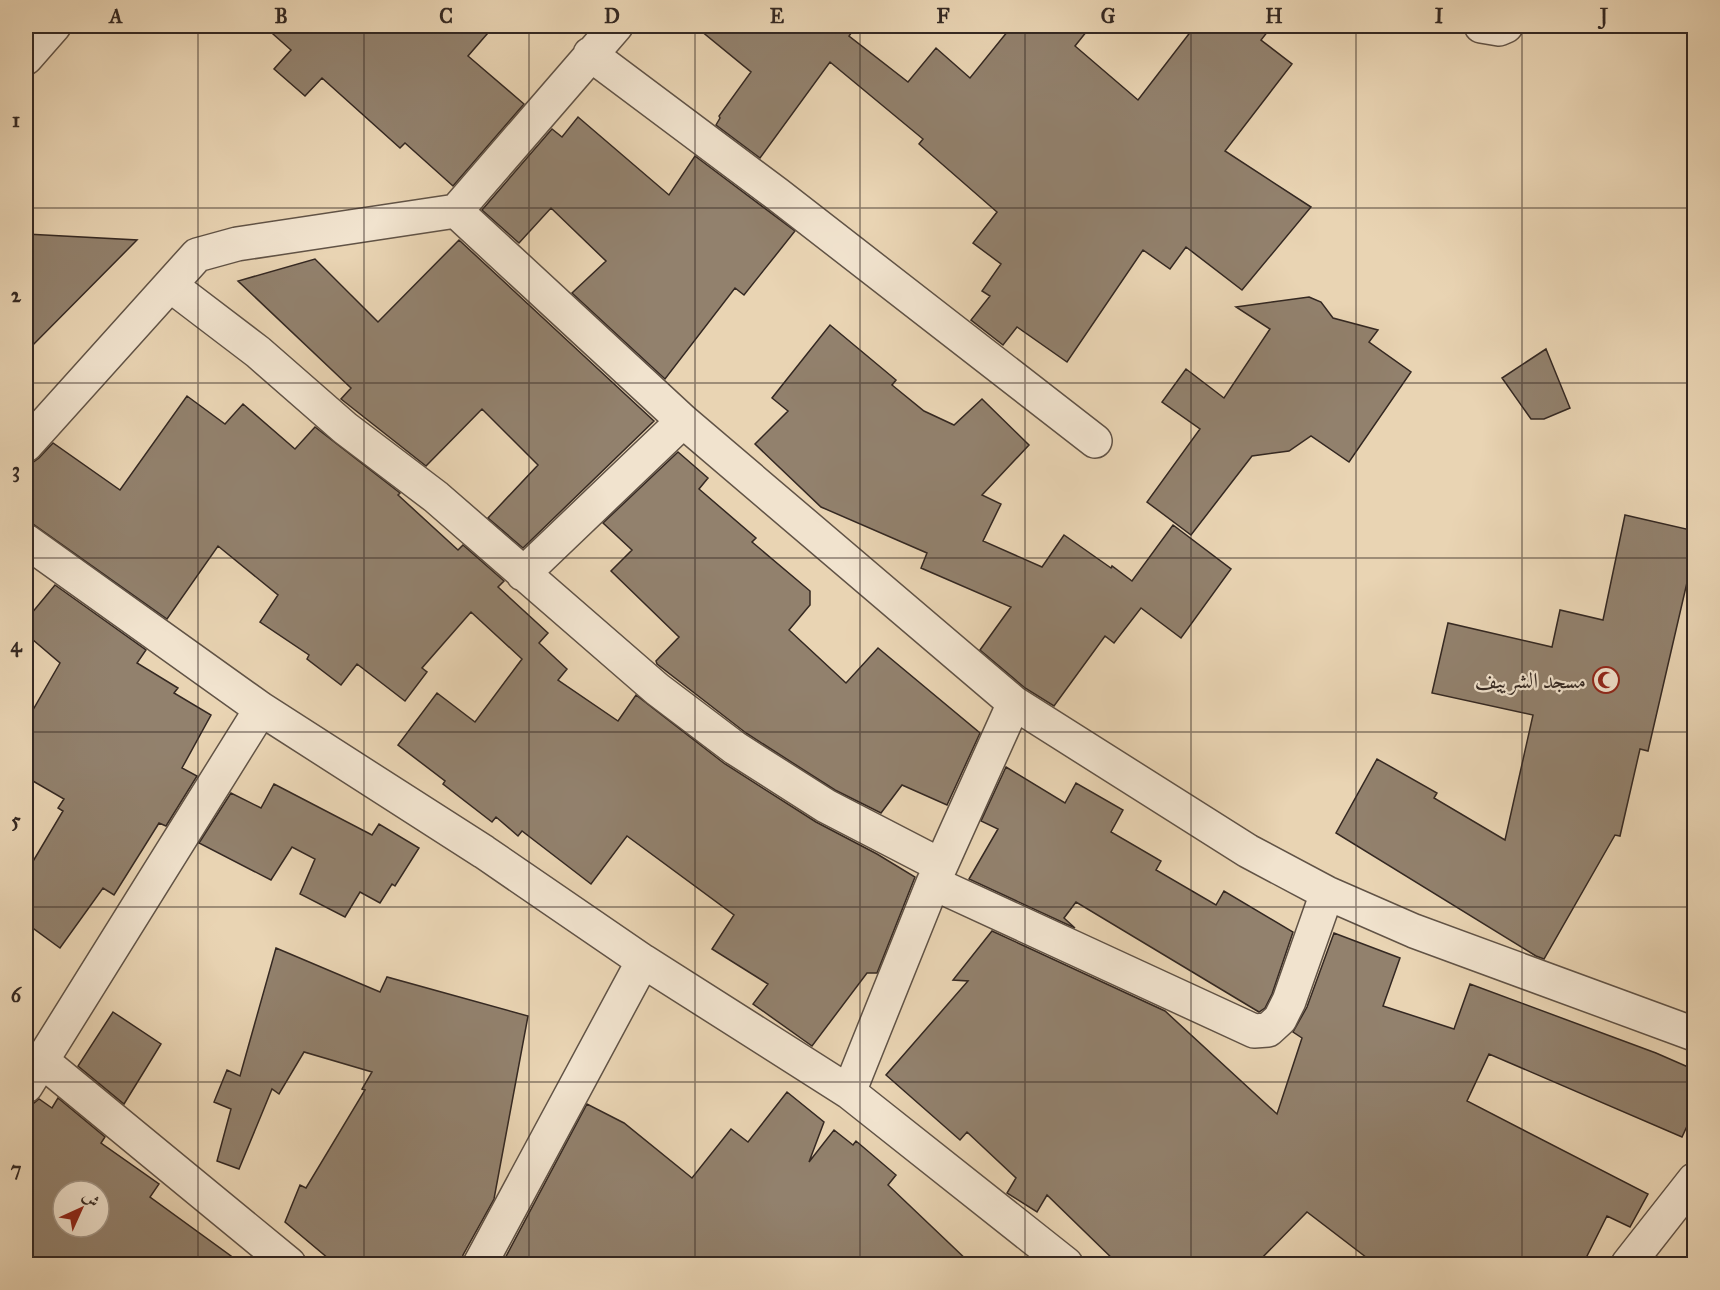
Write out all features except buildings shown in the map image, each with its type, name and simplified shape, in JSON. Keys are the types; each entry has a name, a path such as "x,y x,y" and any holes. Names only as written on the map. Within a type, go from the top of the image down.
{"street":[{"path":"26,58 54,26"},
{"path":"26,445 197,255 237,244 456,211 616,26"},
{"path":"1481,26 1499,29 1506,26"},
{"path":"590,54 795,208 1095,441"},
{"path":"456,211 683,421 1014,703 1238,845 1327,893 1414,931 1695,1034"},
{"path":"170,285 258,352 345,428 436,497 657,688 735,748 937,874 1254,1031 1268,1030 1280,1018 1327,893"},
{"path":"523,574 683,421"},
{"path":"30,552 261,709 484,852 643,961 849,1092 1066,1264"},
{"path":"849,1092 937,874 1014,703"},
{"path":"261,709 33,1073 289,1264"},
{"path":"480,1264 643,961"},
{"path":"1628,1264 1695,1180"}],"place":[{"name":"مسجد الشرييف","path":"1606,680"}]}
